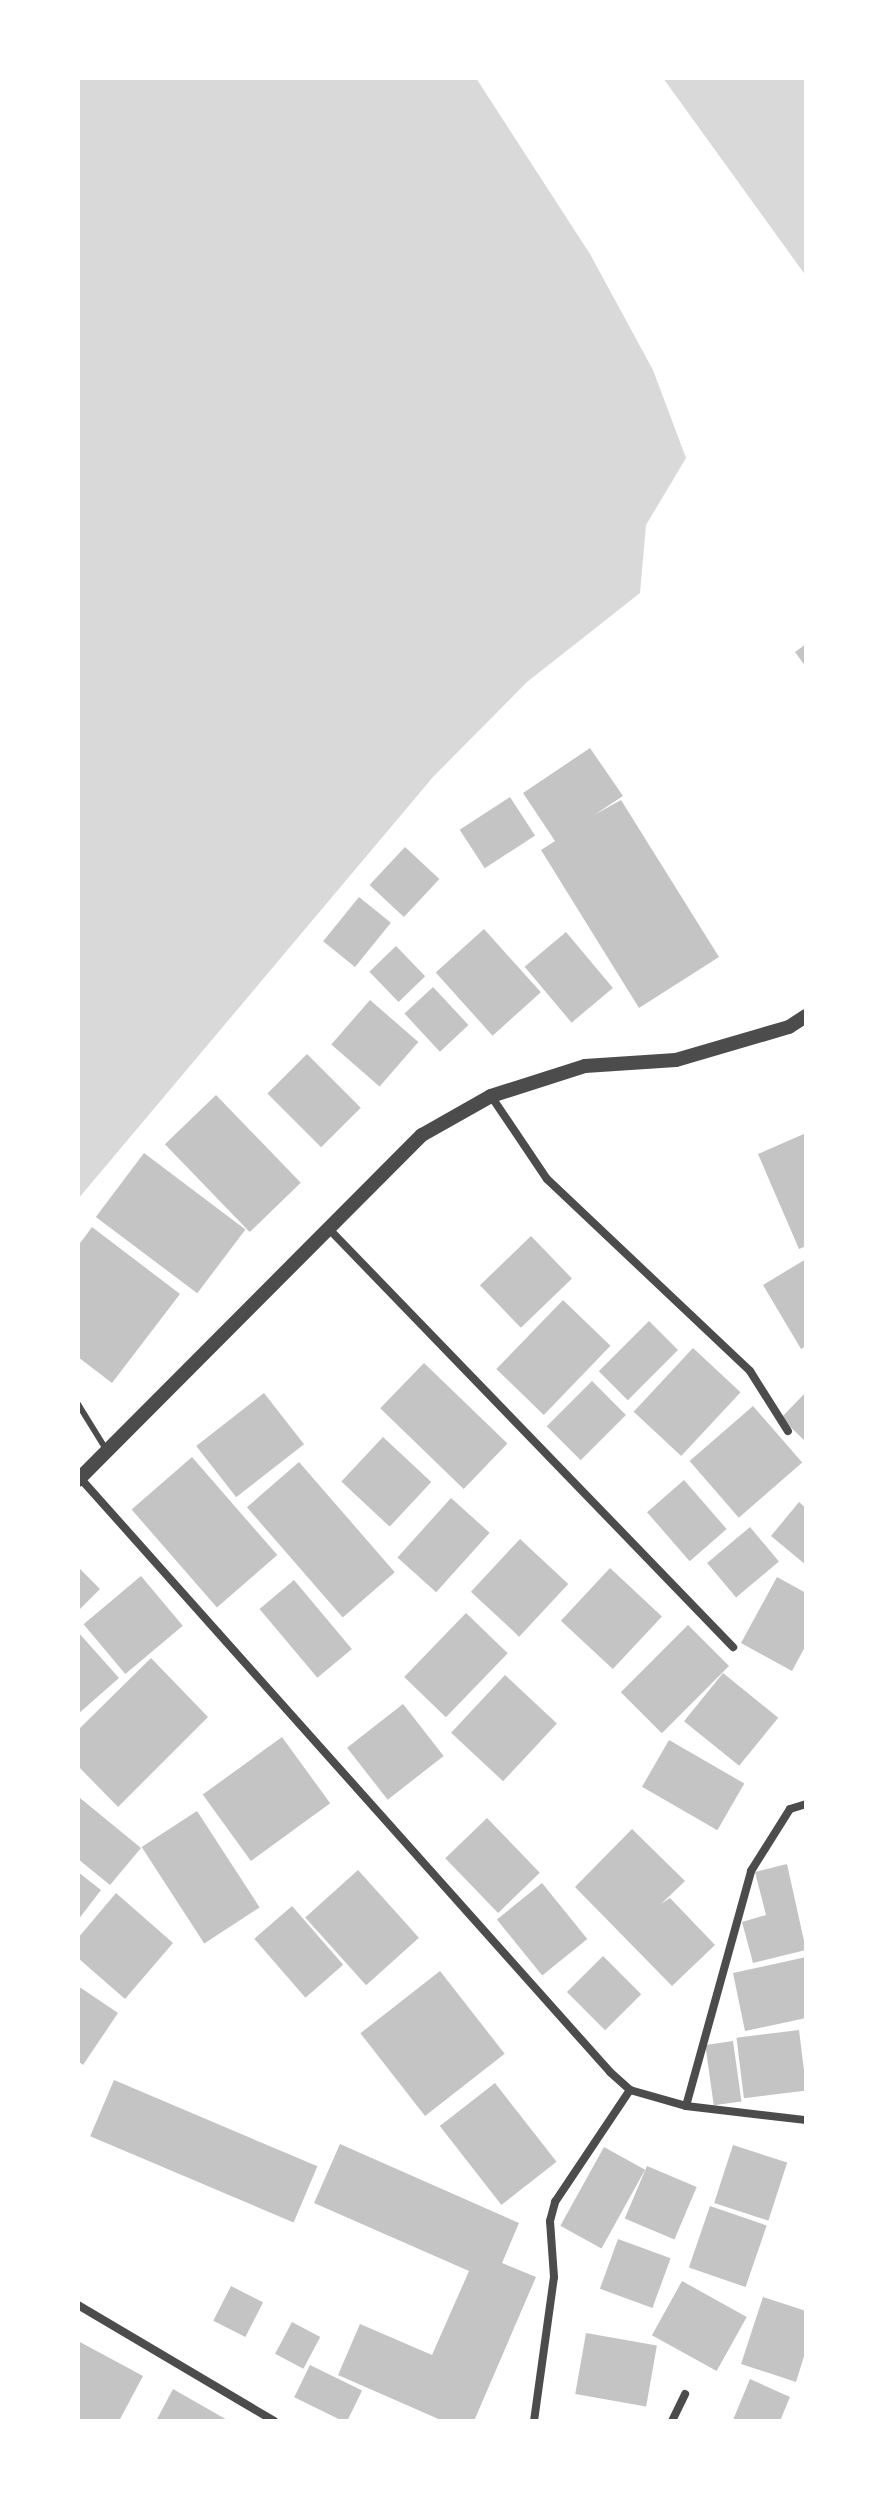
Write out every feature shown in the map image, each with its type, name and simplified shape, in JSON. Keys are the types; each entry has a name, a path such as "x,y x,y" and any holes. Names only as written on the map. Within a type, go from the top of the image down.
{"street":[{"path":"806,1016 789,1027 676,1060 585,1066 491,1096 422,1135 126,1428 109,1454 80,1479 630,2090 686,2106 806,2120"},
{"path":"491,1096 547,1179 750,1371 788,1431"},
{"path":"327,1228 733,1647"},
{"path":"686,2106 751,1871 790,1809 806,1804"},
{"path":"534,2421 554,2277 550,2221 555,2202 630,2090"},
{"path":"78,2305 274,2421"},
{"path":"672,2421 685,2394"}],"lane":[{"path":"78,1404 109,1454"}],"shaded area":[{"path":"78,78 476,78 590,254 653,370 686,458 646,525 640,593 527,682 433,777 78,1199"},
{"path":"663,78 806,78 806,276"}],"building":[{"path":"806,644 806,667 795,652"},
{"path":"590,748 623,796 594,815 621,800 719,957 639,1008 541,850 555,841 523,793"},
{"path":"510,797 535,836 485,868 460,830"},
{"path":"405,847 439,879 404,917 370,885"},
{"path":"359,897 391,923 355,967 323,941"},
{"path":"484,929 541,992 493,1036 436,972"},
{"path":"566,932 613,988 572,1023 525,967"},
{"path":"396,946 425,976 399,1002 369,972"},
{"path":"433,987 468,1025 440,1052 404,1014"},
{"path":"370,1000 418,1042 380,1087 331,1045"},
{"path":"307,1054 361,1108 321,1147 267,1094"},
{"path":"216,1095 301,1183 250,1232 165,1144"},
{"path":"806,1133 806,1246 799,1249 758,1154"},
{"path":"144,1153 245,1229 197,1293 96,1217"},
{"path":"92,1227 180,1294 112,1383 78,1357 78,1246"},
{"path":"531,1236 572,1278 521,1328 480,1285"},
{"path":"806,1259 806,1346 801,1349 763,1285"},
{"path":"563,1300 610,1346 544,1415 496,1369"},
{"path":"649,1321 678,1350 628,1400 599,1371"},
{"path":"693,1348 741,1392 681,1456 634,1412"},
{"path":"424,1363 507,1444 464,1489 380,1408"},
{"path":"592,1381 626,1415 581,1460 547,1426"},
{"path":"806,1392 806,1442 781,1418"},
{"path":"264,1393 304,1444 236,1497 196,1446"},
{"path":"753,1406 802,1463 739,1518 690,1461"},
{"path":"383,1437 431,1482 390,1527 341,1482"},
{"path":"192,1457 277,1555 217,1608 132,1509"},
{"path":"299,1462 395,1572 343,1617 247,1507"},
{"path":"684,1480 727,1529 690,1561 647,1512"},
{"path":"451,1498 490,1533 436,1592 397,1557"},
{"path":"799,1502 806,1508 806,1565 771,1536"},
{"path":"750,1527 779,1561 736,1597 707,1563"},
{"path":"520,1539 568,1584 519,1637 471,1592"},
{"path":"78,1567 100,1589 78,1611"},
{"path":"610,1568 662,1616 613,1669 561,1621"},
{"path":"141,1576 183,1626 125,1674 84,1624"},
{"path":"777,1577 806,1593 806,1645 792,1671 741,1643"},
{"path":"294,1580 352,1649 317,1678 260,1609"},
{"path":"466,1613 508,1653 446,1717 404,1677"},
{"path":"688,1625 729,1666 662,1733 621,1692"},
{"path":"78,1632 119,1678 78,1714"},
{"path":"151,1658 208,1717 118,1807 78,1766 78,1730"},
{"path":"723,1673 778,1718 739,1766 684,1721"},
{"path":"505,1675 557,1723 503,1781 451,1733"},
{"path":"403,1704 444,1756 388,1800 347,1748"},
{"path":"282,1737 330,1803 251,1861 203,1795"},
{"path":"669,1740 744,1784 717,1830 642,1787"},
{"path":"80,1798 141,1848 110,1885 78,1859"},
{"path":"197,1811 260,1907 204,1943 142,1847"},
{"path":"487,1818 540,1873 498,1913 445,1858"},
{"path":"632,1829 685,1881 661,1904 670,1898 715,1945 672,1986 575,1887"},
{"path":"787,1864 806,1950 753,1963 742,1922 766,1915 755,1872"},
{"path":"358,1870 419,1938 366,1985 305,1918"},
{"path":"78,1872 101,1890 78,1920"},
{"path":"542,1883 587,1939 542,1975 497,1920"},
{"path":"116,1893 173,1943 125,1999 78,1958 78,1938"},
{"path":"292,1906 343,1965 305,1998 254,1939"},
{"path":"603,1956 641,1994 605,2030 567,1992"},
{"path":"806,1957 806,2018 745,2031 733,1973"},
{"path":"440,1971 505,2054 425,2116 360,2033"},
{"path":"78,1986 118,2013 83,2065 78,2061"},
{"path":"799,2030 806,2091 744,2098 736,2038"},
{"path":"733,2041 741,2101 714,2105 705,2045"},
{"path":"114,2080 317,2166 294,2223 90,2136"},
{"path":"495,2083 557,2162 501,2205 440,2126"},
{"path":"340,2144 519,2223 502,2263 536,2277 474,2421 443,2421 338,2375 360,2324 432,2355 469,2271 314,2203"},
{"path":"733,2145 787,2163 768,2221 714,2203"},
{"path":"604,2147 645,2170 601,2249 560,2226"},
{"path":"647,2166 697,2187 674,2240 625,2218"},
{"path":"710,2206 767,2226 746,2287 689,2267"},
{"path":"618,2239 671,2258 652,2308 600,2289"},
{"path":"682,2281 747,2317 717,2371 652,2335"},
{"path":"231,2286 263,2302 245,2337 213,2321"},
{"path":"763,2297 806,2311 806,2350 796,2382 741,2364"},
{"path":"292,2322 320,2337 303,2369 275,2354"},
{"path":"586,2333 657,2346 646,2407 575,2394"},
{"path":"78,2341 143,2376 119,2421 78,2421"},
{"path":"310,2365 362,2390 347,2421 294,2397"},
{"path":"750,2379 790,2397 780,2421 733,2420"},
{"path":"173,2389 229,2421 156,2421"}]}
